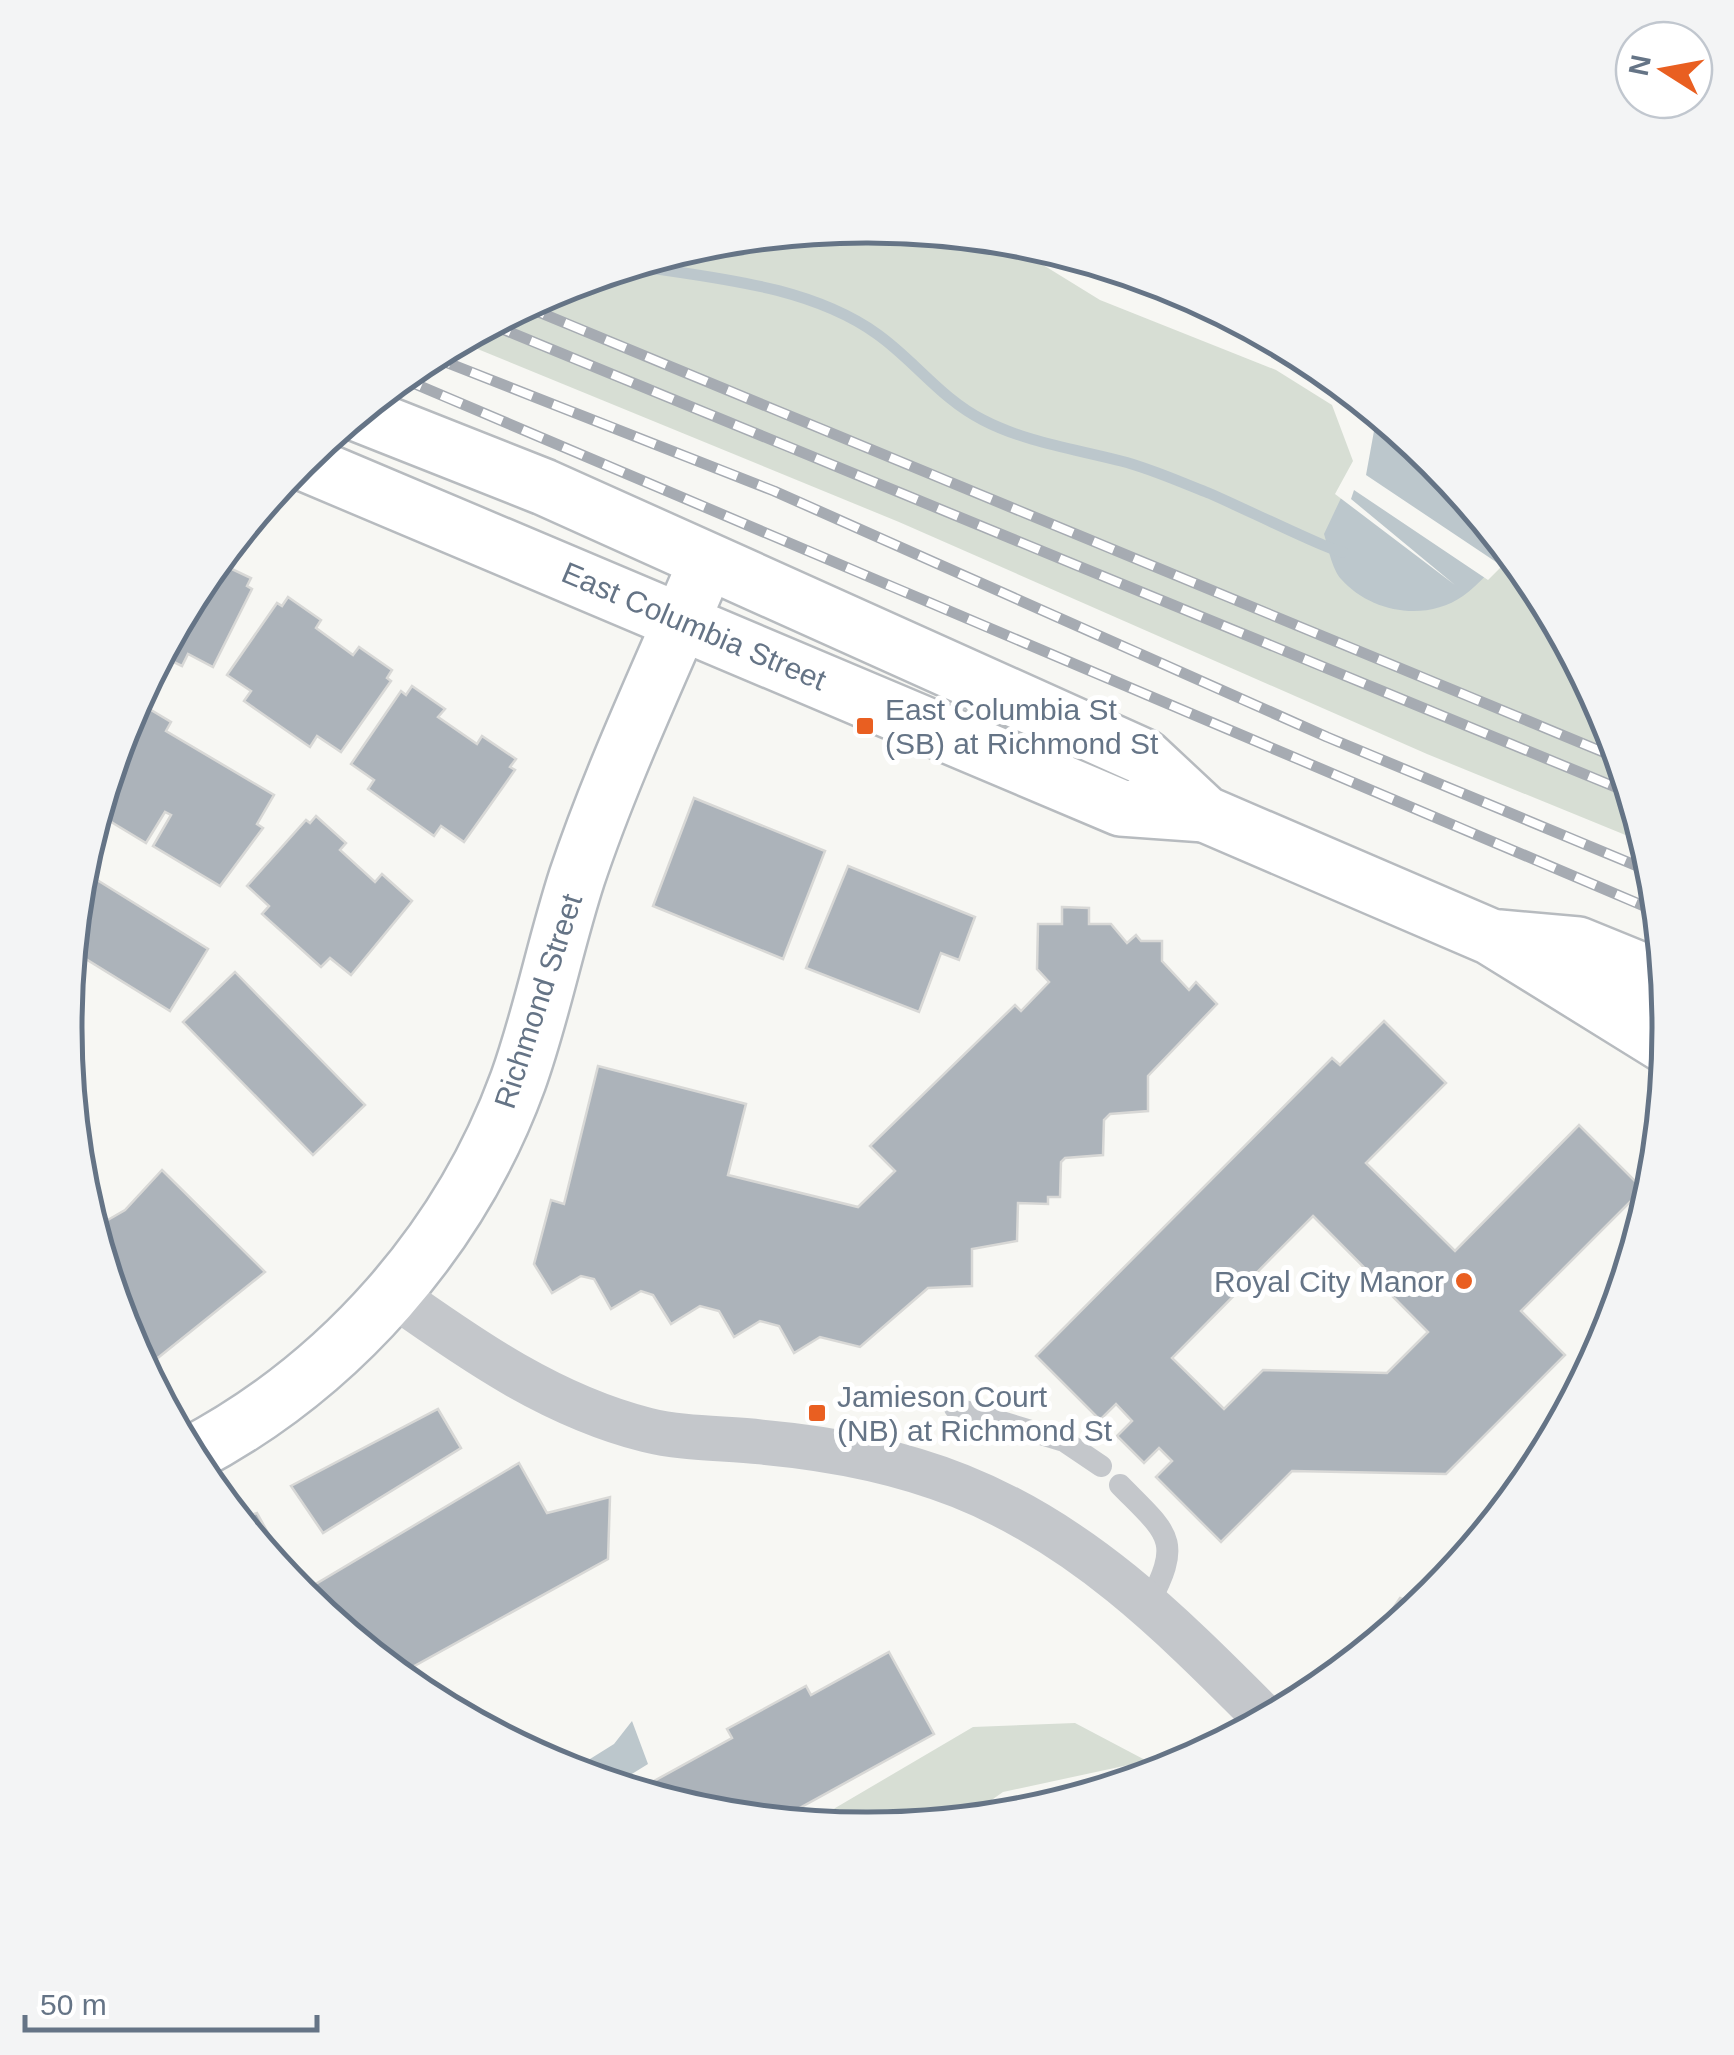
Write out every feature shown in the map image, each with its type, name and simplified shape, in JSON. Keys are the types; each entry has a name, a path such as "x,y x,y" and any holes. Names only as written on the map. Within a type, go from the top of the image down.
{"main road":[{"name":"East Columbia Street","path":"372,420 544,487 1144,757 1205,814"},
{"name":"East Columbia Street","path":"317,468 1121,808 1205,814 1491,937 1652,1037"},
{"name":"Richmond Street","path":"205,1447 304,1380 394,1294 472,1184 516,1085 578,874 706,562"},
{"path":"1491,937 1578,944 1650,974"},
{"path":"1558,980 1651,1007"}],"street":[{"path":"394,1294 484,1358 543,1390 649,1431 808,1446 964,1488 1066,1538 1148,1603 1256,1709"}],"lane":[{"path":"955,1408 1064,1441 1101,1466"},
{"path":"1120,1485 1169,1542 1170,1562 1148,1603"}],"shaded area":[{"path":"867,243 918,245 1020,258 1077,272 1278,366 1353,411 1422,473 1489,550 1546,635 1592,727 1628,836 1427,754 899,522 475,348 520,324 615,285 714,258 765,250"},
{"path":"1104,280 1214,324 1303,375 1345,405 1422,473 1499,564 1463,596 1433,609 1399,610 1353,591 1335,570 1324,534 1358,462 1336,401 1278,366"},
{"path":"632,1721 648,1764 631,1775 588,1760 614,1744"},
{"path":"1075,1723 1145,1760 1003,1792 989,1802 918,1810 831,1811 973,1727"}],"pier":[{"path":"1039,263 1167,303 1214,324 1303,375 1374,430 1366,475 1501,567 1488,580 1354,490 1351,499 1455,585 1335,494 1353,461 1332,405 1276,370 1100,300"}],"building":[{"path":"232,569 251,578 247,586 252,589 213,667 188,654 182,666 173,662"},
{"path":"288,597 321,620 316,628 353,655 359,647 392,670 387,678 391,681 341,752 317,736 310,747 244,701 251,691 227,675 277,603 282,606"},
{"path":"412,686 445,709 438,717 477,744 482,736 516,759 510,767 515,770 464,842 441,826 434,836 368,789 374,780 351,764 401,691 406,695"},
{"path":"150,709 171,722 166,731 274,795 257,824 263,828 220,886 153,846 171,815 165,812 146,843 110,821"},
{"path":"694,798 825,851 783,959 653,906"},
{"path":"316,816 346,843 340,850 375,882 382,874 412,901 351,975 330,958 321,967 262,914 269,906 247,886 306,820 310,823"},
{"path":"848,866 975,917 959,960 941,953 919,1012 806,968"},
{"path":"97,880 208,949 170,1011 86,959"},
{"path":"1062,907 1089,908 1089,924 1111,924 1127,943 1136,935 1141,941 1162,941 1162,961 1189,990 1196,982 1217,1004 1148,1076 1148,1111 1110,1114 1104,1120 1103,1155 1065,1158 1061,1162 1060,1197 1048,1197 1048,1204 1018,1203 1017,1241 972,1249 972,1286 928,1288 860,1347 820,1337 794,1353 779,1326 760,1321 734,1337 719,1311 700,1306 671,1324 653,1295 641,1291 611,1309 594,1279 581,1276 552,1293 534,1264 551,1200 564,1204 598,1066 746,1104 728,1175 858,1207 895,1171 870,1146 1015,1005 1021,1011 1049,982 1037,969 1038,924 1062,924"},
{"path":"235,972 365,1105 313,1155 183,1022"},
{"name":"Royal City Manor","path":"1384,1021 1446,1083 1366,1163 1455,1251 1579,1125 1636,1182 1632,1200 1521,1311 1565,1355 1446,1474 1292,1471 1221,1542 1156,1477 1172,1461 1159,1448 1144,1463 1117,1436 1132,1421 1116,1404 1100,1420 1036,1356 1332,1058 1340,1065","holes":["1313,1216 1428,1332 1387,1373 1263,1370 1224,1409 1172,1358"]},
{"path":"162,1170 265,1272 156,1359 124,1280 107,1221 125,1210"},
{"path":"438,1409 461,1448 323,1533 291,1486"},
{"path":"519,1463 547,1513 610,1497 608,1559 413,1667 315,1585"},
{"path":"889,1652 934,1734 799,1808 714,1797 654,1781 732,1738 727,1729 806,1686 811,1695"}],"waterway":[{"path":"664,270 759,286 821,304 877,334 954,401 999,428 1153,471 1343,552"}],"railway":[{"path":"543,314 1601,751"},
{"path":"507,331 1613,786"},
{"path":"449,364 774,491 1327,737 1634,865"},
{"path":"417,385 1641,905"}],"place":[{"name":"East Columbia St (SB) at Richmond St","path":"865,726"},
{"name":"Royal City Manor","path":"1464,1281"},
{"name":"Jamieson Court (NB) at Richmond St","path":"817,1413"}]}
